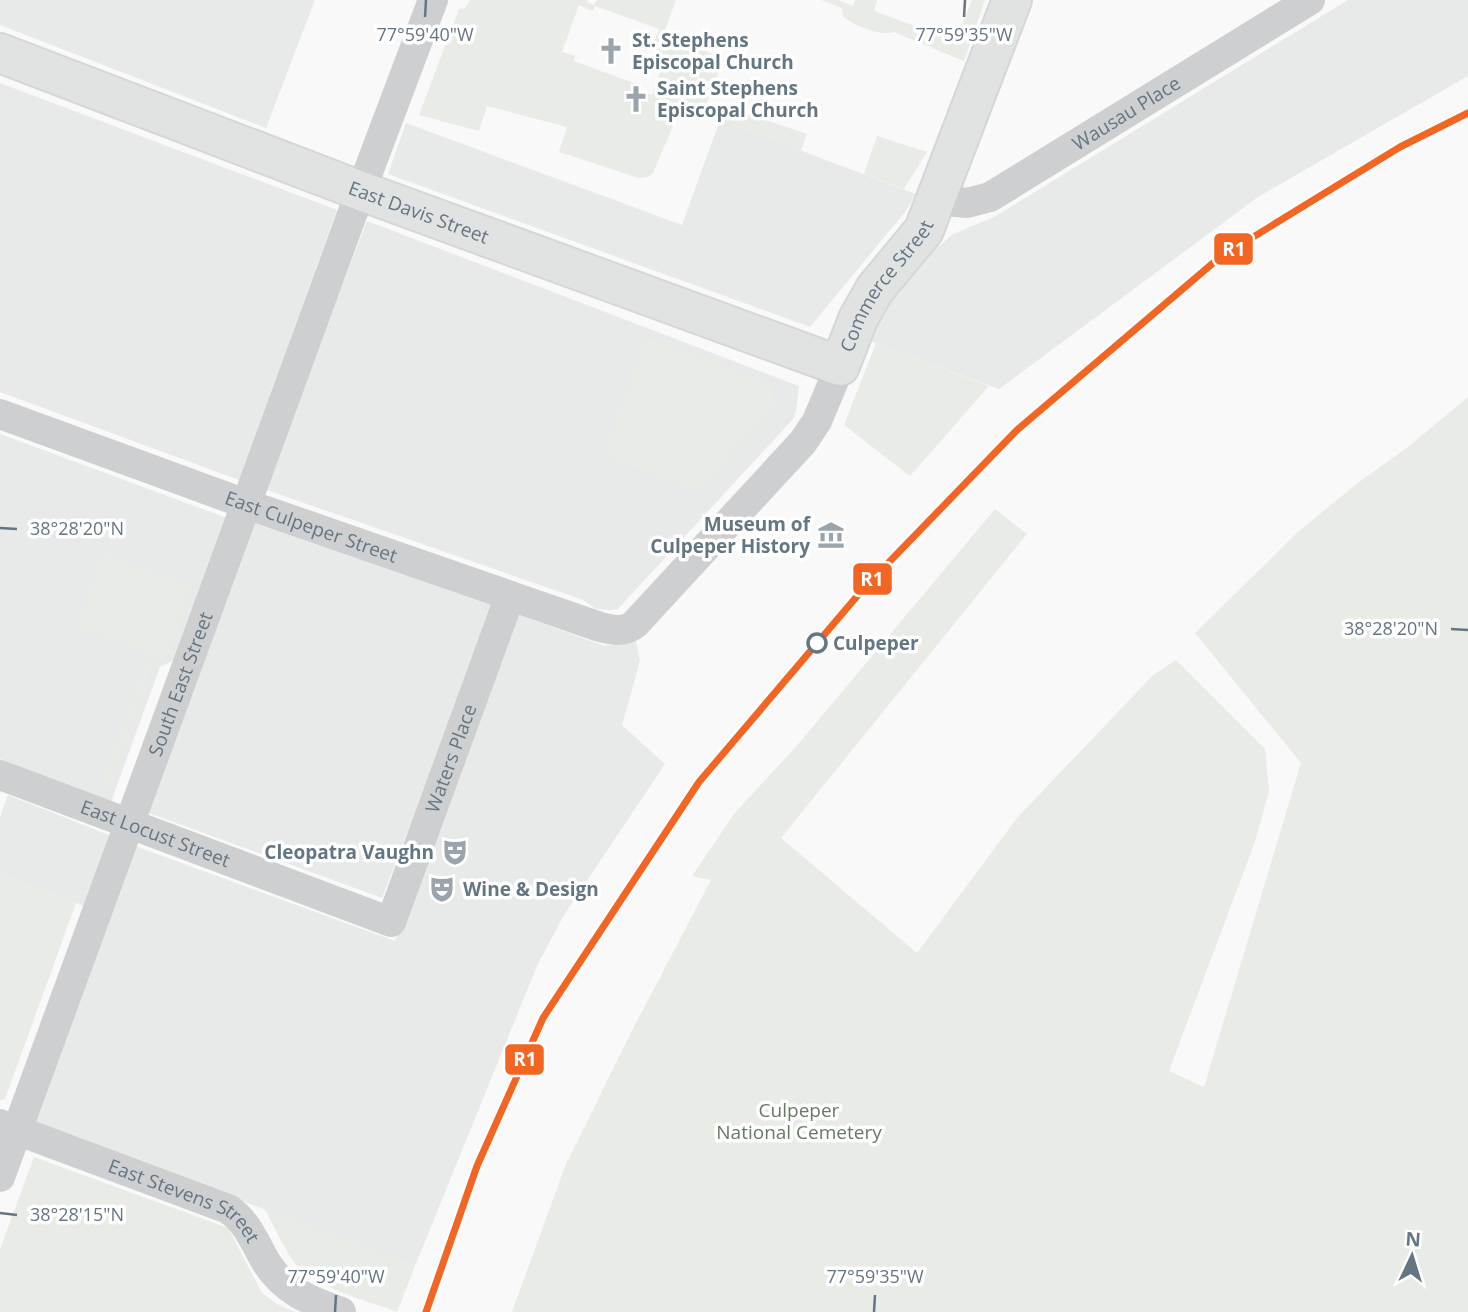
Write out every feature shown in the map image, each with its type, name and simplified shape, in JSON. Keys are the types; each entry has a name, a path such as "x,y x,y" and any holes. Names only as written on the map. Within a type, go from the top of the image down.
{"street":[{"name":"South East Street","path":"0,1177 8,1128 129,823 433,0"},
{"name":"Commerce Street","path":"625,630 635,624 803,442 817,421 858,319 875,289 924,230 1012,0"},
{"name":"Wausau Place","path":"936,200 967,203 990,197 1310,0"},
{"name":"East Davis Street","path":"0,53 361,191 840,366"},
{"name":"East Culpeper Street","path":"0,414 510,596 600,627 625,630"},
{"name":"Waters Place","path":"391,922 510,596"},
{"name":"East Locust Street","path":"0,775 391,922"},
{"name":"East Stevens Street","path":"8,1128 228,1209 242,1221 268,1264 284,1284 305,1299 341,1312"}],"shaded area":[{"path":"0,0 315,0 266,128 0,25"},
{"path":"1348,0 1468,0 1468,76 1258,197 999,389 867,340 904,276 953,234 994,217"},
{"path":"0,83 337,210 239,480 0,392"},
{"path":"720,120 916,194 905,212 810,327 388,174 406,123 682,225"},
{"path":"367,221 799,386 793,419 618,609 611,610 596,609 583,600 264,489"},
{"path":"0,434 227,518 174,660 160,667 111,802 0,759"},
{"path":"254,523 494,606 382,898 146,812"},
{"path":"519,615 605,646 636,641 640,661 622,725 665,764 564,915 537,966 415,1266 35,1123 135,846 395,941"},
{"path":"8,795 109,835 84,906 0,874 0,817"}],"green space":[{"path":"470,0 588,0 587,2 594,5 597,0 676,0 663,36 724,58 703,113 678,114 653,173 639,178 559,152 567,127 487,106 479,131 419,115 459,9 465,8","holes":["579,5 593,11 595,6 659,29 652,47 659,51 653,67 661,70 652,95 633,89 634,83 574,61 575,56 562,52"]},
{"path":"821,0 838,0 853,6 855,0 877,0 874,11 961,43 963,35 959,33 972,0 985,0 964,61 894,32 875,32 860,26 843,16 842,8"},
{"path":"725,106 807,134 801,151 720,120"},
{"path":"877,136 927,152 904,189 864,174"},
{"path":"647,337 771,384 775,405 697,491 603,456"},
{"path":"876,343 989,386 910,476 844,425"},
{"name":"Culpeper National Cemetery","path":"1468,397 1468,1312 512,1312 566,1164 711,880 692,876 734,814 800,742 995,509 1027,534 781,838 917,953 1017,818 1153,675 1176,660 1265,749 1269,791 1255,842 1169,1071 1204,1087 1301,763 1195,633 1299,531"},
{"path":"103,553 192,587 169,652 155,659 108,788 100,786 150,654 77,626"},
{"path":"0,874 76,903 5,1099 0,1100"},
{"path":"34,1157 228,1228 262,1293 277,1304 296,1312 0,1312 0,1249"},
{"path":"264,1208 415,1266 397,1312 327,1286 303,1271 290,1256"}],"transit line":[{"name":"R1","path":"426,1312 477,1166 543,1018 699,782 864,588 1017,430 1219,258 1400,147 1468,113"}],"place":[{"name":"St. Stephens Episcopal Church","path":"611,51"},
{"name":"Saint Stephens Episcopal Church","path":"636,99"},
{"name":"Museum of Culpeper History","path":"831,535"},
{"name":"Culpeper","path":"817,643"},
{"name":"Cleopatra Vaughn","path":"455,852"},
{"name":"Wine & Design","path":"442,889"}]}
